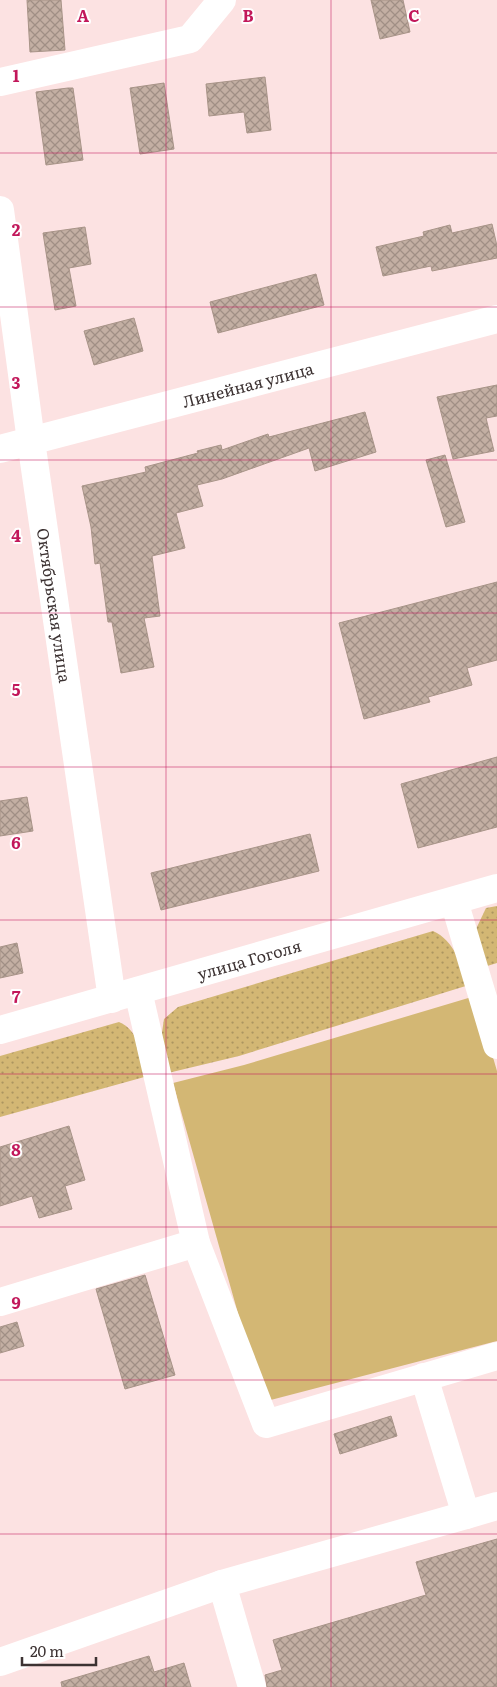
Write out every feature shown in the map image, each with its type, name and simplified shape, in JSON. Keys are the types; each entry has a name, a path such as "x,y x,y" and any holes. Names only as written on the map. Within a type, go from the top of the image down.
{"street":[{"path":"0,82 190,39 222,0"},
{"name":"Октябрьская улица","path":"0,210 30,441 112,999"},
{"name":"Линейная улица","path":"0,449 497,319"},
{"name":"улица Гоголя","path":"0,1030 497,888"},
{"path":"454,901 497,1045"},
{"path":"138,991 196,1243 266,1424 497,1356"},
{"path":"0,1302 196,1243"},
{"path":"424,1377 466,1515"},
{"path":"0,1662 222,1584 497,1506"},
{"path":"222,1584 252,1687"}],"shaded area":[{"path":"497,906 497,963 484,967 476,929 486,908"},
{"path":"433,931 452,947 469,985 239,1056 168,1073 161,1039 164,1019 178,1007"},
{"path":"475,996 497,1071 497,1341 263,1402 173,1083 244,1065"},
{"path":"119,1022 131,1031 139,1044 148,1076 0,1117 0,1056"}],"building":[{"path":"27,0 61,0 65,50 30,52"},
{"path":"371,0 403,0 410,32 380,39"},
{"path":"265,77 271,130 247,133 244,112 209,116 206,84"},
{"path":"164,83 174,149 140,154 130,88"},
{"path":"73,88 83,160 46,165 36,92"},
{"path":"492,224 497,246 497,258 432,271 431,266 383,276 376,247 424,236 423,232 450,225 452,233"},
{"path":"85,227 91,264 69,268 76,306 55,310 43,233"},
{"path":"316,274 324,305 218,333 210,302"},
{"path":"134,318 143,351 94,365 84,331"},
{"path":"497,385 497,416 486,418 494,451 453,459 437,397"},
{"path":"365,412 376,452 315,471 309,448 222,479 197,485 203,506 176,513 185,548 152,556 160,616 144,618 154,667 121,673 112,622 108,622 100,563 95,564 91,527 82,486 146,472 145,467 198,453 197,451 221,445 222,450 268,434 269,437"},
{"path":"445,455 465,522 446,527 426,460"},
{"path":"497,582 497,660 467,668 472,685 428,697 430,702 364,719 339,623"},
{"path":"497,757 497,827 418,848 401,784"},
{"path":"27,797 33,831 0,836 0,801"},
{"path":"310,834 319,871 161,910 151,873"},
{"path":"17,943 23,973 0,978 0,947"},
{"path":"69,1126 85,1180 65,1186 72,1209 39,1218 32,1196 0,1206 0,1147"},
{"path":"145,1275 175,1375 125,1389 96,1289"},
{"path":"17,1322 24,1346 0,1353 0,1327"},
{"path":"391,1416 397,1436 340,1454 334,1434"},
{"path":"497,1539 497,1687 267,1687 265,1675 282,1670 273,1640 426,1595 416,1562"},
{"path":"149,1656 154,1672 184,1663 191,1687 62,1687 61,1682"}]}
